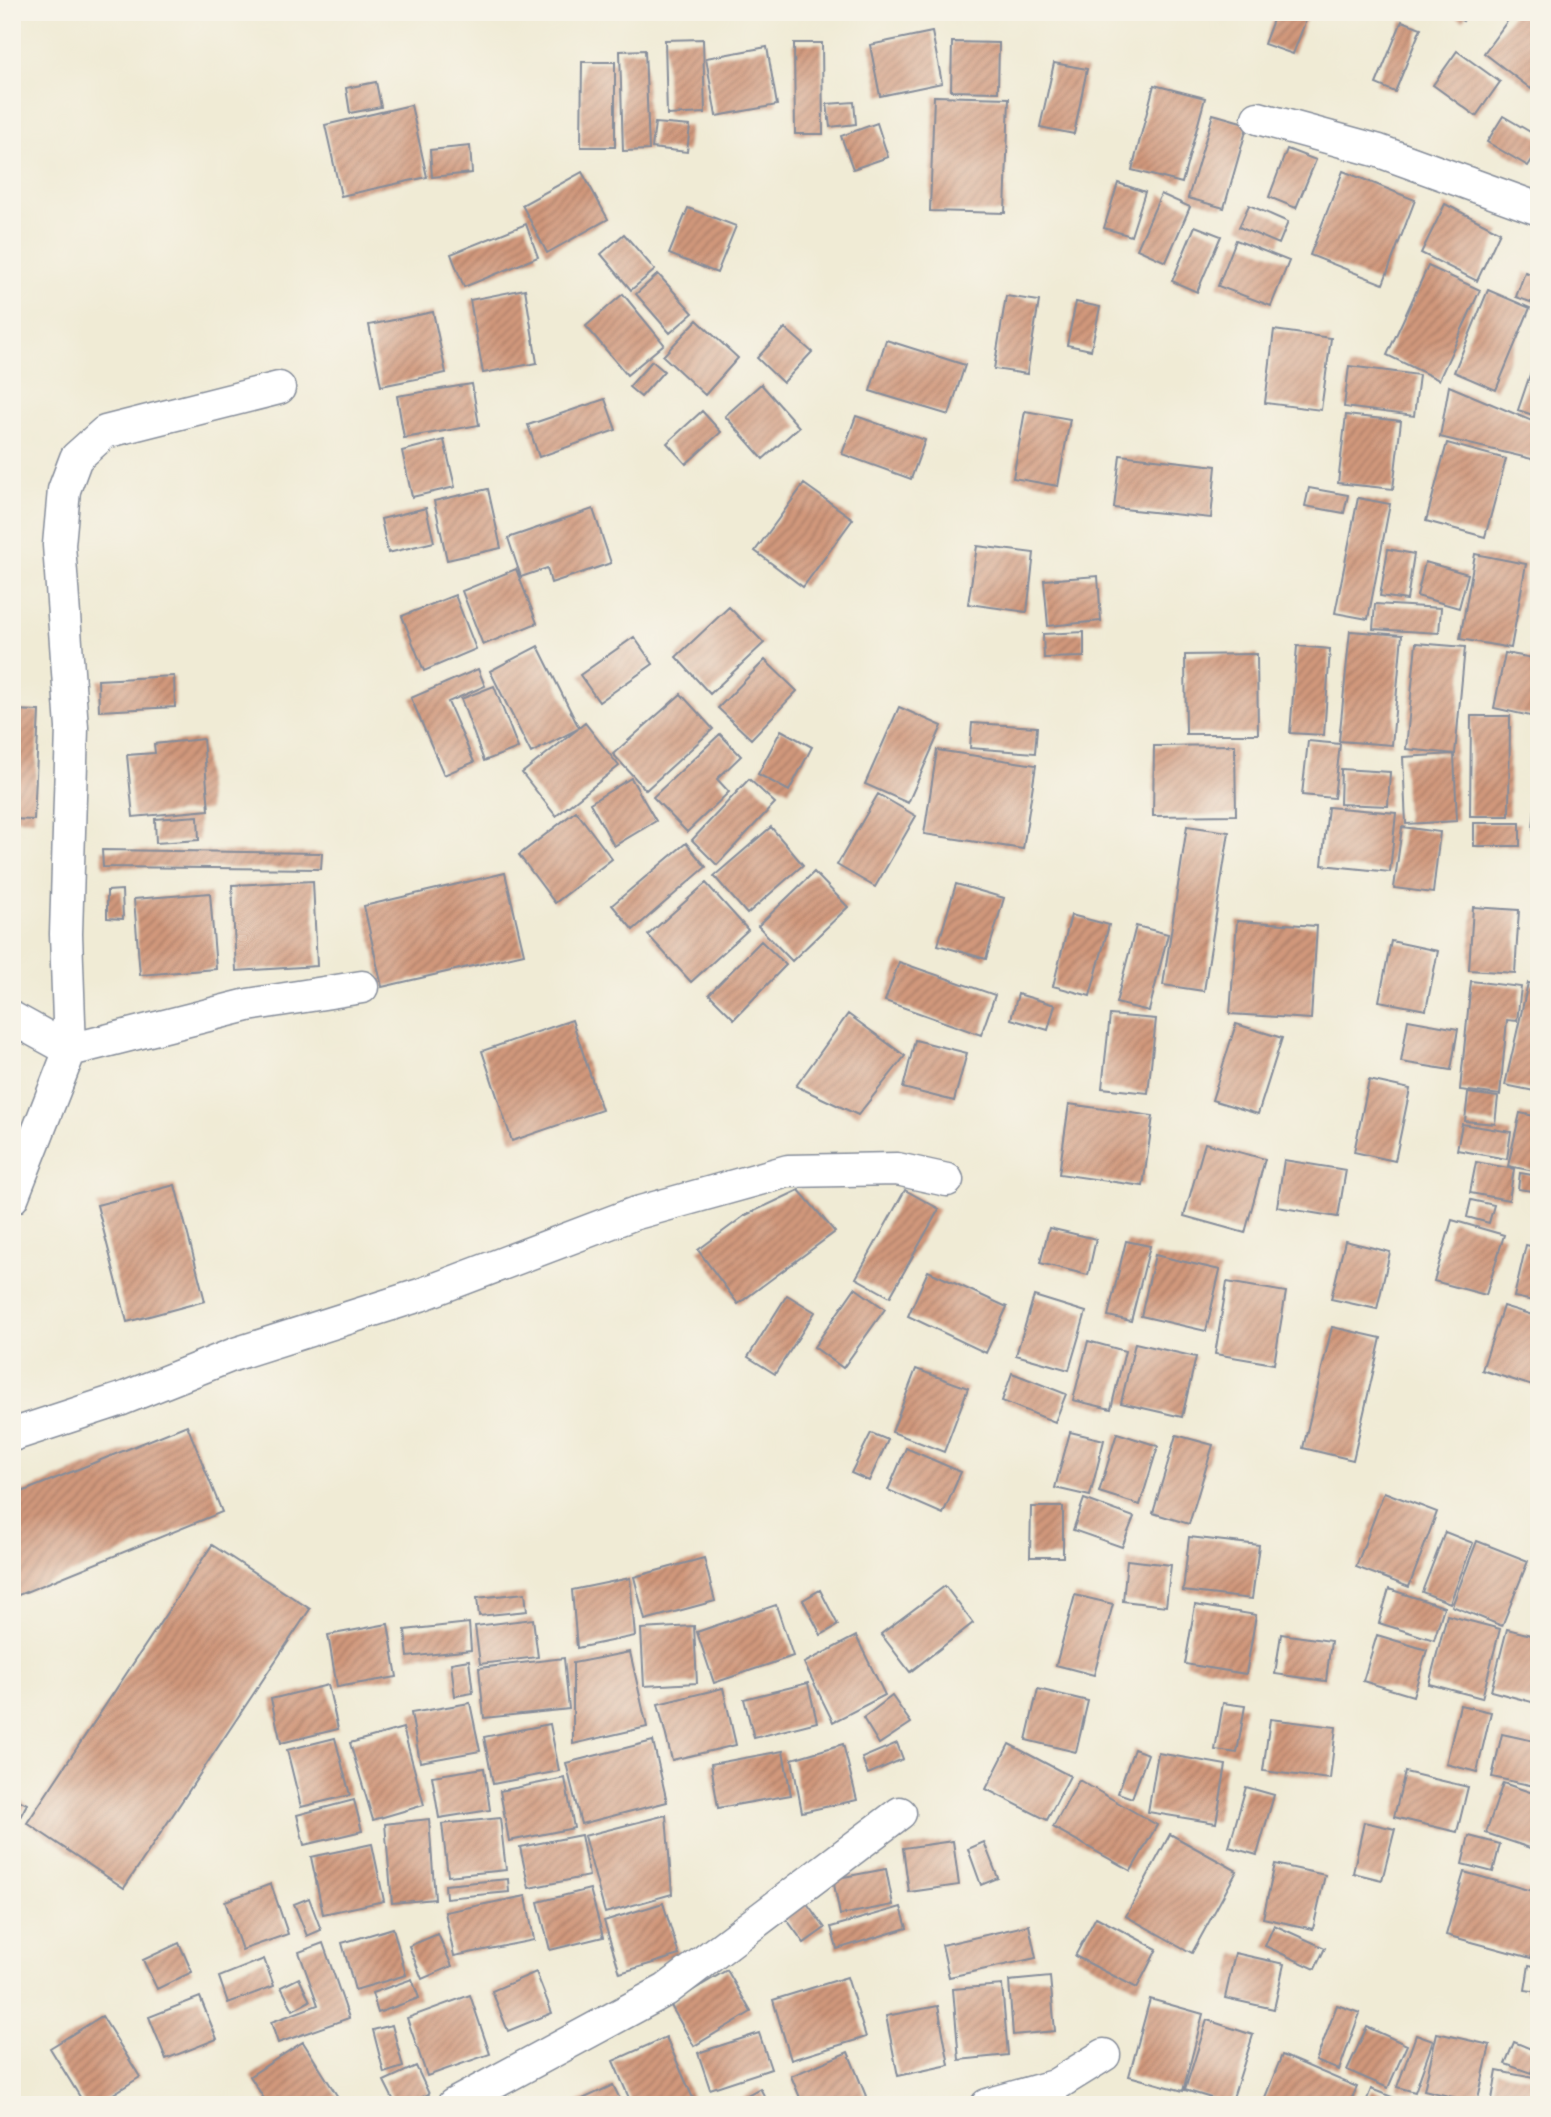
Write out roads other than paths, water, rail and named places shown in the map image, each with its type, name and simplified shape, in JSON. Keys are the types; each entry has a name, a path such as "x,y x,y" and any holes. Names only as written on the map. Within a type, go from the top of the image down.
{"street":[{"path":"1258,118 1379,151 1539,209"},
{"path":"12,1198 70,1050 66,933 72,728 59,545 64,490 76,458 105,432 279,388"},
{"path":"12,1018 70,1050 248,1005 362,986"},
{"path":"12,1436 122,1399 261,1345 420,1295 633,1214 788,1171 897,1169 947,1180"},
{"path":"453,2105 666,1990 900,1813"},
{"path":"986,2105 1054,2086 1104,2055"}]}
